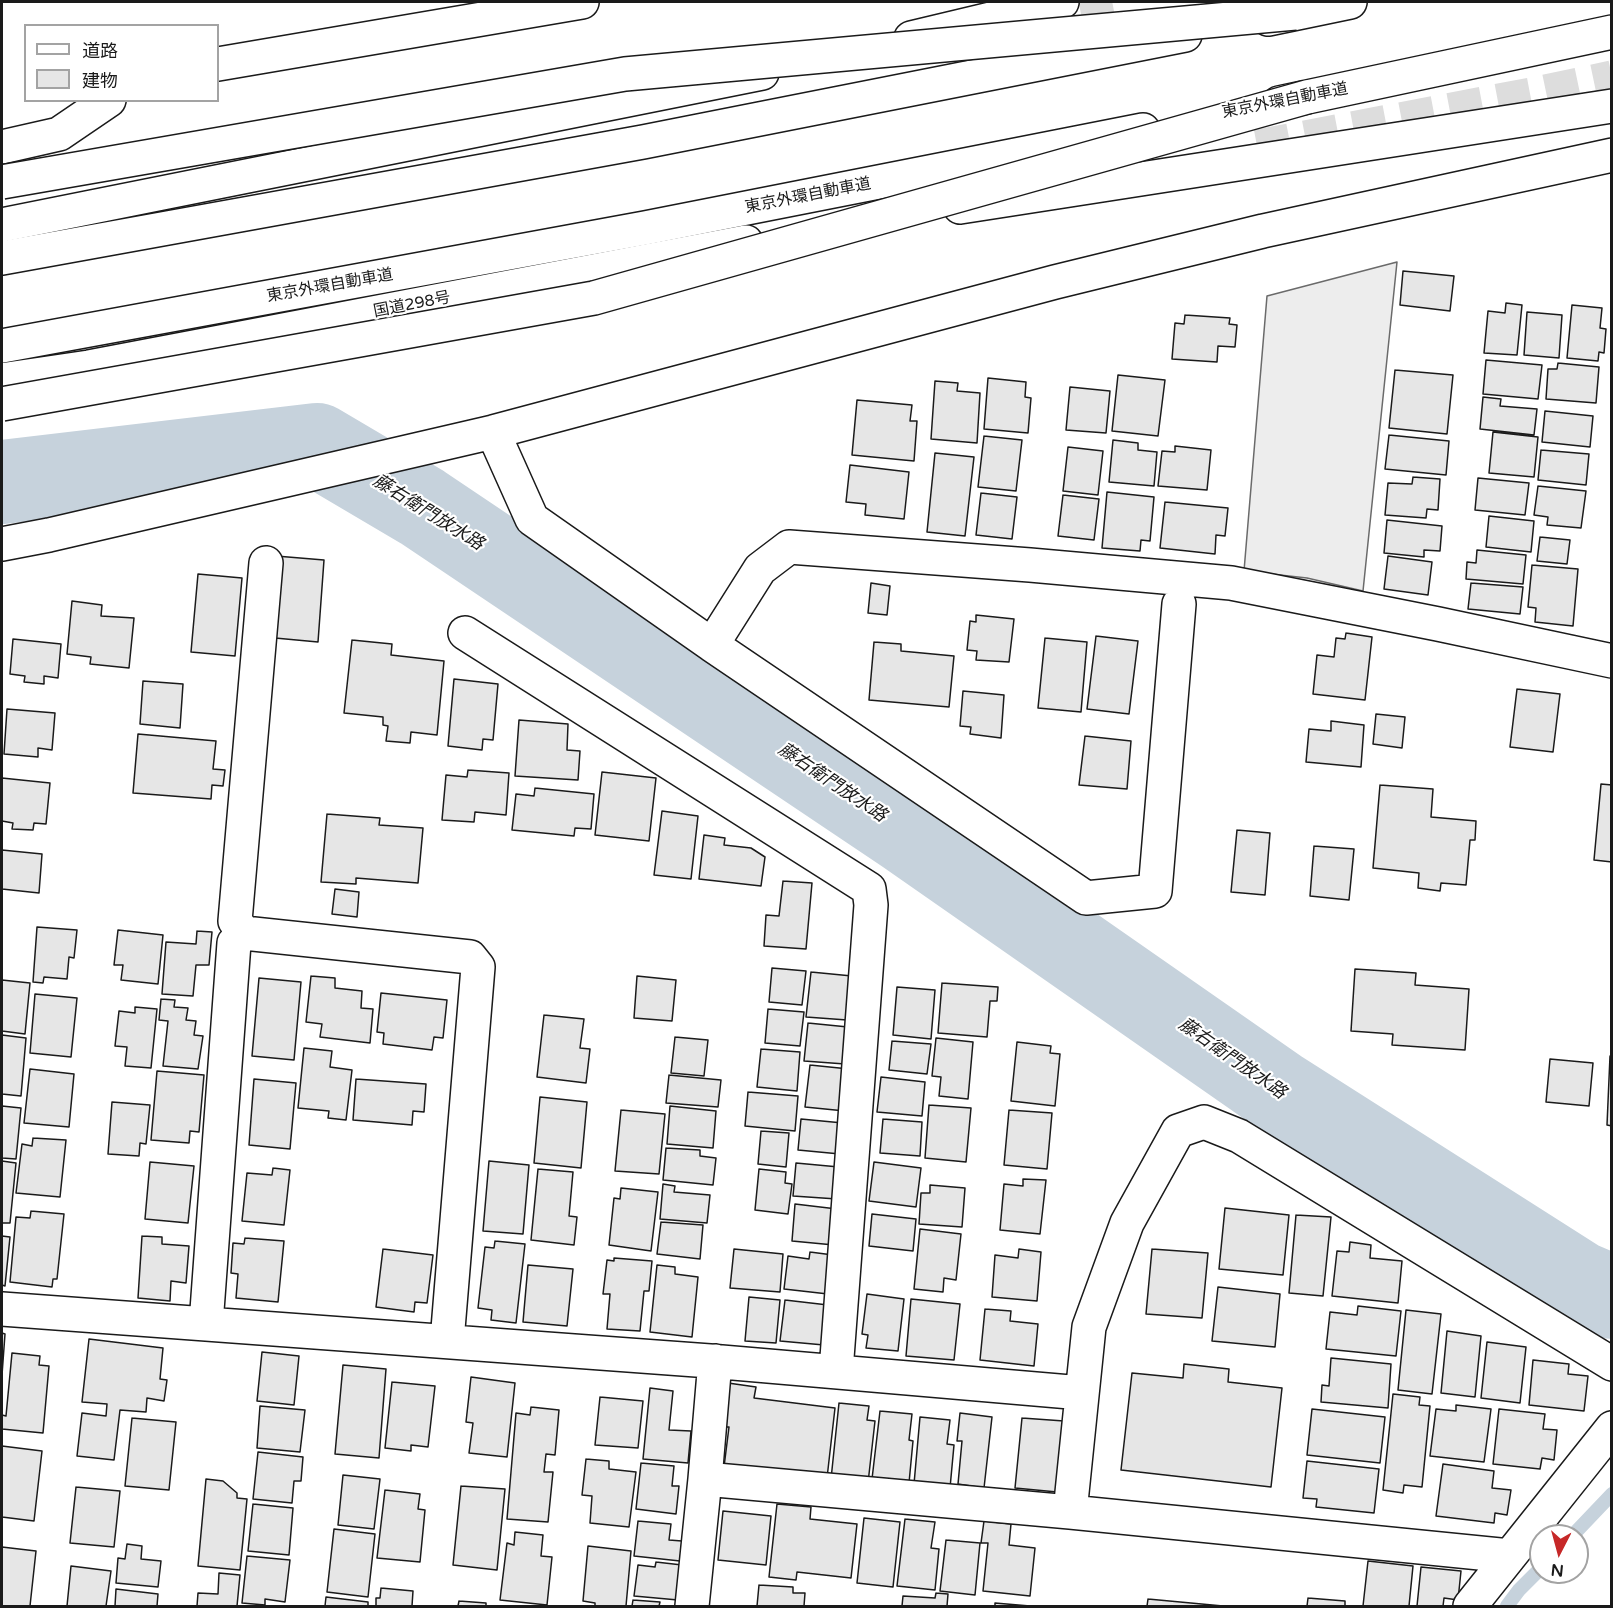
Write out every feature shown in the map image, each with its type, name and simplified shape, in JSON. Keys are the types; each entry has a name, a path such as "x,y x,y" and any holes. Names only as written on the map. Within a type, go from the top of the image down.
{"main road":[{"path":"219,64 582,2"},
{"path":"2,225 795,66 1062,2"},
{"path":"2,258 643,142 1350,2"},
{"path":"2,182 625,74 1295,14"},
{"name":"東京外環自動車道","path":"2,346 645,228 1307,97 1611,32"},
{"path":"2,404 594,298 1307,97"},
{"path":"2,147 59,134 106,102"},
{"name":"国道298号","path":"2,380 101,364 821,228 1611,106"},
{"path":"2,544 493,432 1055,282 1263,231 1611,155"},
{"path":"493,432 532,519 712,645 1086,898 1155,891 1179,604"},
{"path":"712,645 760,569 789,547 1231,583 1611,661"},
{"path":"266,563 235,921 244,933 470,957 478,967 447,1341"},
{"path":"465,633 869,889 871,905 836,1371"},
{"path":"206,1324 234,943 244,933"},
{"path":"1070,1512 1089,1327 1127,1223 1178,1131 1204,1122 1239,1136 1611,1364"},
{"path":"2,1309 715,1361 1082,1393"},
{"path":"692,1606 715,1361"},
{"path":"1470,1606 1611,1428"},
{"path":"705,1479 1070,1512 1510,1556"}],"shaded area":[{"path":"1397,262 1363,591 1307,578 1244,571 1267,296"}],"building":[{"path":"1403,271 1454,276 1450,311 1400,305"},
{"path":"1506,303 1522,305 1517,355 1484,353 1488,311 1505,313"},
{"path":"1572,305 1602,308 1600,328 1606,329 1604,353 1599,352 1598,361 1567,358"},
{"path":"1527,312 1562,315 1559,358 1524,355"},
{"path":"1185,315 1230,318 1229,324 1237,325 1235,347 1218,346 1217,362 1172,359 1175,323 1184,324"},
{"path":"1486,360 1542,365 1538,399 1483,394"},
{"path":"1558,363 1599,367 1596,403 1546,399 1548,369 1557,369"},
{"path":"1395,370 1453,375 1447,434 1389,428"},
{"path":"1118,375 1165,380 1158,436 1112,431"},
{"path":"988,378 1026,382 1025,397 1031,398 1028,433 984,429"},
{"path":"935,381 958,383 957,391 980,393 977,443 931,439"},
{"path":"1070,387 1110,391 1106,433 1066,430"},
{"path":"1483,397 1501,399 1500,406 1537,409 1534,435 1480,429"},
{"path":"857,400 912,405 910,421 917,421 914,461 852,455"},
{"path":"1545,411 1593,416 1590,447 1542,442"},
{"path":"1493,432 1538,437 1534,477 1489,473"},
{"path":"1389,435 1449,441 1446,475 1385,469"},
{"path":"984,436 1022,440 1016,491 978,487"},
{"path":"1113,440 1138,443 1138,450 1157,452 1154,486 1109,482"},
{"path":"1175,446 1211,450 1207,490 1158,486 1162,451 1175,452"},
{"path":"1068,447 1103,451 1098,495 1063,491"},
{"path":"1541,450 1589,454 1586,485 1538,480"},
{"path":"935,453 974,457 965,536 927,532"},
{"path":"850,465 909,472 904,519 865,515 866,504 846,502"},
{"path":"1413,477 1440,479 1438,510 1427,509 1426,518 1385,515 1388,483 1412,484"},
{"path":"1478,478 1529,483 1525,515 1475,510"},
{"path":"1538,486 1586,491 1581,528 1547,525 1548,517 1534,515"},
{"path":"1107,492 1154,497 1150,541 1141,540 1140,551 1102,548"},
{"path":"981,493 1017,497 1012,539 976,535"},
{"path":"1063,495 1099,499 1094,540 1058,536"},
{"path":"1165,502 1228,508 1225,536 1216,535 1215,554 1160,548"},
{"path":"1489,516 1534,521 1531,552 1486,547"},
{"path":"1387,520 1442,526 1440,551 1424,550 1424,557 1384,553"},
{"path":"1540,537 1570,540 1567,564 1537,561"},
{"path":"1477,550 1526,555 1523,584 1466,579 1467,562 1476,563"},
{"path":"276,556 324,560 318,642 275,638"},
{"path":"1388,556 1432,562 1428,595 1384,589"},
{"path":"1532,565 1578,569 1573,626 1535,622 1536,608 1528,607"},
{"path":"198,574 242,578 235,656 191,652"},
{"path":"871,583 890,586 887,615 868,613"},
{"path":"1471,583 1523,587 1520,614 1468,609"},
{"path":"72,601 102,605 101,616 134,618 129,668 90,664 91,657 67,654"},
{"path":"976,615 1014,619 1009,662 976,660 977,651 967,650 970,621 976,622"},
{"path":"1346,633 1372,637 1365,700 1313,694 1317,655 1334,657 1336,638 1345,639"},
{"path":"1096,636 1138,641 1129,714 1087,709"},
{"path":"1045,638 1087,642 1081,712 1038,708"},
{"path":"13,639 61,644 58,678 44,676 44,684 24,682 25,676 10,674"},
{"path":"352,640 392,644 391,655 444,661 437,735 411,732 410,743 386,741 388,726 383,725 383,717 344,713"},
{"path":"874,642 901,644 901,651 954,656 949,707 869,700"},
{"path":"454,679 498,684 493,740 483,739 482,750 448,746"},
{"path":"143,681 183,684 180,728 140,724"},
{"path":"1517,689 1560,694 1553,752 1510,747"},
{"path":"963,691 1004,695 1001,738 970,734 971,727 960,726"},
{"path":"7,709 55,713 52,750 38,748 38,757 4,754"},
{"path":"1376,714 1405,717 1402,748 1373,744"},
{"path":"519,720 568,724 567,750 580,751 578,780 515,776"},
{"path":"1331,721 1364,725 1361,767 1306,762 1309,729 1331,731"},
{"path":"138,734 216,741 213,769 225,770 223,786 212,785 211,799 133,793"},
{"path":"1085,736 1131,741 1127,789 1079,785"},
{"path":"468,770 509,773 506,815 475,812 474,822 442,820 446,775 467,777"},
{"path":"602,772 656,778 649,841 595,835"},
{"path":"2,778 50,783 46,824 34,823 33,830 12,829 13,823 2,821"},
{"path":"1601,784 1612,785 1612,862 1594,860"},
{"path":"1380,785 1433,789 1431,817 1476,821 1475,840 1470,840 1466,885 1441,883 1440,891 1418,888 1419,873 1373,868"},
{"path":"535,788 594,794 591,829 575,828 574,836 512,830 516,794 534,796"},
{"path":"662,811 698,816 691,879 654,875"},
{"path":"327,814 380,818 379,825 423,828 418,883 356,878 356,884 321,882"},
{"path":"1237,830 1270,833 1265,895 1231,892"},
{"path":"704,835 725,838 724,845 751,848 765,857 761,886 699,879"},
{"path":"1314,846 1354,849 1349,900 1310,896"},
{"path":"2,850 42,854 39,893 2,889"},
{"path":"783,881 812,883 806,949 764,946 766,915 779,916"},
{"path":"335,889 359,892 357,917 332,914"},
{"path":"37,927 77,930 74,958 69,957 67,979 44,977 43,983 33,982"},
{"path":"118,930 163,935 158,984 121,980 123,965 114,965"},
{"path":"197,931 212,932 209,965 196,965 193,996 162,994 166,942 196,944"},
{"path":"772,968 806,971 802,1005 769,1002"},
{"path":"1355,969 1416,973 1415,985 1469,989 1465,1050 1392,1045 1393,1034 1351,1031"},
{"path":"811,972 852,976 847,1020 806,1017"},
{"path":"311,976 335,978 335,988 362,991 361,1008 373,1009 370,1043 320,1037 322,1024 306,1022"},
{"path":"637,976 676,980 672,1021 634,1018"},
{"path":"259,978 301,982 294,1060 252,1056"},
{"path":"2,980 30,983 25,1034 2,1031"},
{"path":"942,983 998,987 997,1001 990,1001 987,1037 938,1033"},
{"path":"897,987 935,990 931,1039 893,1035"},
{"path":"381,993 447,1000 443,1038 434,1037 432,1050 383,1044 384,1033 377,1032"},
{"path":"35,994 77,998 71,1057 30,1053"},
{"path":"161,999 175,1000 174,1007 188,1008 186,1020 196,1021 194,1035 203,1036 198,1069 163,1066 168,1021 159,1020"},
{"path":"135,1007 157,1009 151,1068 125,1066 127,1047 115,1046 119,1011 135,1013"},
{"path":"768,1009 804,1012 800,1046 765,1043"},
{"path":"544,1015 584,1019 580,1048 590,1049 586,1083 537,1077"},
{"path":"808,1023 848,1027 845,1064 804,1061"},
{"path":"2,1035 26,1038 21,1096 2,1094"},
{"path":"675,1037 708,1040 704,1076 671,1073"},
{"path":"936,1038 973,1042 968,1099 939,1096 941,1077 932,1076"},
{"path":"892,1041 931,1044 927,1074 889,1070"},
{"path":"1017,1042 1051,1046 1050,1053 1060,1054 1055,1106 1011,1101"},
{"path":"304,1048 332,1051 330,1067 352,1070 346,1120 328,1118 329,1111 298,1108"},
{"path":"761,1049 800,1052 797,1091 757,1087"},
{"path":"1610,1056 1612,1057 1612,1126 1607,1125"},
{"path":"1550,1059 1593,1063 1589,1106 1546,1102"},
{"path":"810,1065 849,1069 845,1111 805,1107"},
{"path":"30,1069 74,1074 69,1127 24,1123"},
{"path":"157,1071 204,1075 199,1132 190,1131 189,1143 151,1140"},
{"path":"669,1075 721,1080 718,1107 666,1103"},
{"path":"881,1077 925,1082 922,1116 877,1112"},
{"path":"254,1079 296,1083 290,1149 249,1145"},
{"path":"356,1079 426,1084 424,1112 413,1111 412,1125 353,1120"},
{"path":"748,1092 798,1096 795,1131 745,1126"},
{"path":"540,1097 587,1102 581,1168 534,1163"},
{"path":"112,1102 150,1105 146,1144 140,1143 139,1156 108,1154"},
{"path":"929,1105 971,1108 966,1162 925,1158"},
{"path":"2,1106 21,1108 16,1159 2,1158"},
{"path":"670,1106 716,1111 713,1148 667,1144"},
{"path":"621,1110 665,1114 659,1174 615,1171"},
{"path":"1009,1110 1052,1113 1047,1169 1004,1165"},
{"path":"801,1119 843,1123 840,1154 798,1150"},
{"path":"883,1119 922,1122 920,1156 880,1153"},
{"path":"761,1131 789,1133 786,1167 758,1164"},
{"path":"33,1138 66,1140 60,1197 16,1193 22,1144 32,1146"},
{"path":"666,1148 700,1150 700,1156 716,1158 713,1185 663,1180"},
{"path":"2,1161 16,1163 10,1223 2,1223"},
{"path":"489,1161 529,1165 523,1234 483,1231"},
{"path":"150,1162 194,1166 188,1223 145,1219"},
{"path":"874,1162 921,1168 916,1207 869,1201"},
{"path":"796,1163 839,1167 837,1199 793,1196"},
{"path":"273,1168 290,1170 284,1225 242,1221 247,1173 272,1175"},
{"path":"538,1169 573,1172 569,1216 577,1217 574,1245 531,1240"},
{"path":"759,1169 786,1172 785,1183 792,1184 788,1214 755,1210"},
{"path":"1023,1179 1046,1180 1040,1234 1000,1230 1004,1184 1023,1186"},
{"path":"663,1184 675,1186 674,1192 710,1195 707,1223 660,1219"},
{"path":"930,1185 965,1188 962,1227 919,1224 921,1193 930,1193"},
{"path":"621,1188 658,1192 651,1251 609,1245 614,1198 620,1199"},
{"path":"795,1204 837,1209 834,1245 792,1241"},
{"path":"1225,1208 1289,1215 1283,1275 1219,1269"},
{"path":"31,1211 64,1214 57,1279 53,1279 52,1287 10,1282 16,1217 30,1218"},
{"path":"872,1214 916,1219 913,1251 869,1246"},
{"path":"1296,1215 1331,1217 1323,1296 1289,1293"},
{"path":"661,1222 703,1225 700,1259 657,1254"},
{"path":"920,1229 961,1234 956,1280 944,1278 943,1292 914,1289"},
{"path":"2,1236 10,1237 5,1286 2,1285"},
{"path":"142,1236 162,1237 162,1244 189,1246 186,1283 171,1281 170,1301 138,1298"},
{"path":"245,1238 284,1241 278,1302 236,1298 238,1274 231,1273 233,1243 244,1244"},
{"path":"495,1241 525,1244 516,1323 491,1320 492,1310 478,1308 485,1247 494,1248"},
{"path":"1350,1242 1371,1245 1370,1258 1402,1261 1398,1303 1332,1296 1337,1251 1349,1252"},
{"path":"383,1249 433,1255 427,1303 415,1302 414,1312 376,1307"},
{"path":"734,1249 783,1254 780,1292 730,1288"},
{"path":"1019,1249 1041,1252 1037,1301 992,1297 995,1255 1018,1258"},
{"path":"1152,1249 1208,1253 1202,1318 1146,1314"},
{"path":"810,1252 833,1255 828,1294 784,1289 788,1256 809,1259"},
{"path":"614,1258 652,1261 649,1291 644,1291 640,1331 607,1329 610,1294 603,1294 607,1260 614,1261"},
{"path":"528,1265 573,1269 567,1326 523,1322"},
{"path":"657,1265 675,1267 675,1274 698,1277 692,1337 650,1332"},
{"path":"1218,1287 1280,1294 1275,1347 1212,1341"},
{"path":"867,1294 904,1299 898,1351 866,1348 868,1335 862,1334"},
{"path":"749,1297 780,1300 776,1343 745,1341"},
{"path":"911,1299 960,1304 954,1360 906,1356"},
{"path":"785,1300 828,1305 824,1345 780,1341"},
{"path":"1358,1306 1401,1311 1396,1356 1326,1349 1330,1312 1357,1315"},
{"path":"985,1309 1011,1311 1010,1321 1038,1324 1034,1366 980,1360"},
{"path":"1406,1310 1441,1314 1432,1394 1398,1390"},
{"path":"1447,1331 1481,1336 1475,1397 1441,1393"},
{"path":"2,1333 5,1334 2,1375"},
{"path":"89,1339 163,1348 160,1379 167,1380 164,1401 147,1398 146,1412 120,1410 114,1460 77,1456 82,1413 106,1416 107,1404 82,1402"},
{"path":"1487,1342 1526,1347 1520,1403 1481,1398"},
{"path":"262,1352 299,1356 294,1405 257,1401"},
{"path":"12,1353 40,1356 39,1365 49,1366 43,1433 2,1429 2,1415 6,1416"},
{"path":"1331,1358 1391,1364 1388,1408 1321,1402 1322,1385 1329,1386"},
{"path":"1533,1360 1569,1364 1568,1374 1588,1376 1584,1411 1529,1405"},
{"path":"1184,1364 1229,1369 1228,1382 1282,1388 1271,1487 1121,1470 1132,1373 1183,1378"},
{"path":"343,1365 386,1369 379,1458 335,1454"},
{"path":"471,1377 515,1383 507,1457 469,1453 473,1423 466,1422"},
{"path":"392,1382 435,1386 428,1447 411,1445 411,1451 385,1448"},
{"path":"728,1383 756,1387 754,1398 835,1408 827,1478 724,1467 729,1427 723,1427"},
{"path":"650,1388 673,1391 669,1430 691,1431 688,1463 643,1459"},
{"path":"1393,1394 1420,1397 1419,1405 1430,1406 1422,1487 1404,1485 1403,1493 1383,1490"},
{"path":"600,1397 643,1401 638,1448 595,1445"},
{"path":"839,1403 869,1406 867,1420 875,1421 868,1483 831,1479"},
{"path":"1456,1405 1491,1409 1484,1462 1430,1456 1436,1409 1456,1411"},
{"path":"260,1406 305,1410 300,1452 257,1448"},
{"path":"531,1407 559,1410 555,1455 546,1454 544,1472 553,1472 548,1522 507,1519 516,1413 530,1415"},
{"path":"1312,1409 1385,1417 1380,1463 1307,1455"},
{"path":"1499,1409 1545,1414 1543,1429 1557,1430 1554,1460 1542,1458 1540,1469 1493,1464"},
{"path":"880,1411 912,1414 909,1440 913,1441 909,1483 872,1479"},
{"path":"960,1413 992,1417 984,1488 958,1484 962,1441 957,1441"},
{"path":"920,1417 950,1420 947,1444 954,1445 950,1488 914,1484"},
{"path":"132,1418 176,1422 169,1490 125,1486"},
{"path":"1022,1418 1064,1421 1057,1492 1015,1488"},
{"path":"2,1446 42,1451 34,1521 2,1517"},
{"path":"258,1452 303,1457 301,1481 294,1481 292,1503 253,1499"},
{"path":"586,1459 609,1461 609,1469 636,1472 629,1527 590,1523 592,1496 582,1495"},
{"path":"1307,1461 1379,1469 1374,1513 1316,1507 1317,1499 1303,1498"},
{"path":"641,1463 674,1466 672,1486 679,1486 676,1514 636,1509"},
{"path":"1443,1464 1494,1471 1492,1488 1511,1490 1507,1515 1495,1513 1494,1523 1436,1516"},
{"path":"343,1475 380,1479 374,1529 338,1525"},
{"path":"206,1479 223,1481 237,1493 237,1498 247,1499 240,1570 198,1566"},
{"path":"461,1486 505,1489 497,1570 453,1565"},
{"path":"76,1487 120,1491 114,1547 70,1543"},
{"path":"385,1490 420,1494 418,1509 425,1510 420,1562 377,1558"},
{"path":"253,1504 293,1508 289,1555 248,1551"},
{"path":"777,1504 811,1507 810,1519 857,1524 851,1578 797,1572 796,1580 769,1577"},
{"path":"723,1511 771,1516 766,1565 718,1560"},
{"path":"864,1518 900,1522 893,1587 857,1583"},
{"path":"905,1519 935,1522 931,1548 939,1549 935,1590 897,1586"},
{"path":"638,1521 671,1524 669,1540 682,1541 680,1561 634,1556"},
{"path":"984,1521 1011,1524 1009,1545 1035,1548 1030,1596 983,1591 988,1543 981,1543"},
{"path":"334,1529 375,1534 368,1597 327,1592"},
{"path":"515,1532 543,1535 541,1556 552,1557 547,1605 500,1600 507,1543 514,1545"},
{"path":"946,1540 980,1543 975,1595 940,1591"},
{"path":"127,1544 142,1546 141,1559 161,1561 158,1587 116,1583 118,1558 125,1559"},
{"path":"588,1546 631,1551 626,1606 595,1606 595,1603 583,1601"},
{"path":"2,1547 36,1551 30,1606 2,1606"},
{"path":"247,1556 290,1560 285,1602 265,1599 265,1605 242,1603"},
{"path":"1368,1561 1413,1566 1409,1606 1363,1606"},
{"path":"656,1562 682,1565 678,1600 634,1596 638,1565 655,1567"},
{"path":"71,1566 111,1571 106,1606 67,1606"},
{"path":"1421,1567 1461,1571 1458,1600 1444,1598 1443,1606 1417,1606"},
{"path":"219,1573 240,1575 237,1606 197,1606 198,1593 218,1594"},
{"path":"759,1585 793,1587 793,1593 805,1593 804,1606 757,1606"},
{"path":"381,1588 413,1591 412,1606 376,1606 376,1598 380,1598"},
{"path":"116,1589 158,1594 157,1606 115,1606"},
{"path":"936,1593 948,1594 947,1606 902,1606 903,1596 935,1598"},
{"path":"326,1597 368,1602 368,1606 325,1606"},
{"path":"1308,1598 1345,1601 1345,1606 1307,1606"},
{"path":"1148,1599 1223,1606 1147,1606"},
{"path":"633,1600 660,1602 659,1606 632,1606"},
{"path":"459,1601 486,1603 486,1606 458,1606"},
{"path":"995,1603 1030,1606 995,1606"}],"waterway":[{"name":"藤右衛門放水路","path":"2,482 317,445 422,507 906,832 1279,1092 1579,1283 1612,1297"},
{"path":"1583,1524 1612,1494"},
{"path":"1507,1606 1529,1580"}],"tunnel":[{"path":"1032,19 1118,2"},
{"path":"1257,146 1612,77"}]}
